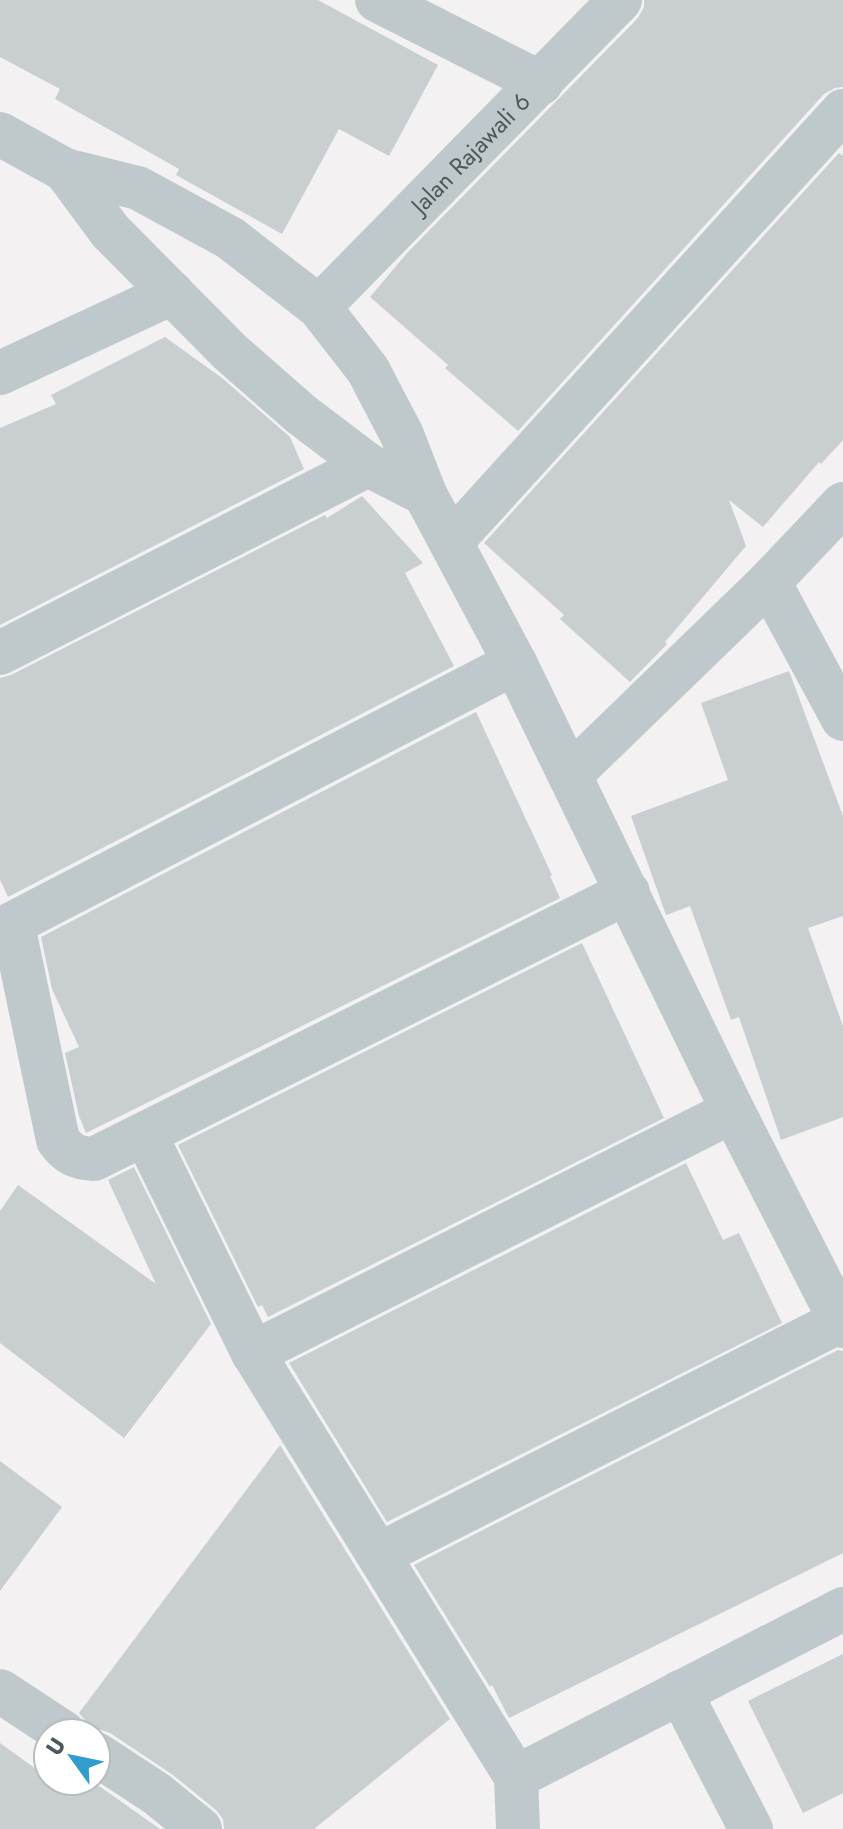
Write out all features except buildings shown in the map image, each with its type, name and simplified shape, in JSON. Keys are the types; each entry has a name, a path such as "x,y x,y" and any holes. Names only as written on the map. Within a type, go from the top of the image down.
{"street":[{"path":"377,0 541,83"},
{"name":"Jalan Rajawali 6","path":"319,307 620,0"},
{"path":"452,541 843,111"},
{"path":"0,134 65,170 138,188 230,238 319,307 368,370 402,435 425,494 571,774 733,1111 842,1324 380,1554"},
{"path":"65,170 110,231 242,363 302,415 368,465 425,494"},
{"path":"0,373 172,293"},
{"path":"0,653 368,465"},
{"path":"571,774 769,582 843,504"},
{"path":"769,582 843,719"},
{"path":"515,663 7,928 58,1140 65,1151 79,1158 94,1159 628,892"},
{"path":"253,1353 733,1111"},
{"path":"145,1134 253,1353 516,1777 518,1829"},
{"path":"516,1777 843,1609"},
{"path":"0,1691 40,1717"},
{"path":"680,1692 751,1829"},
{"path":"112,1764 157,1794 200,1829"}]}
